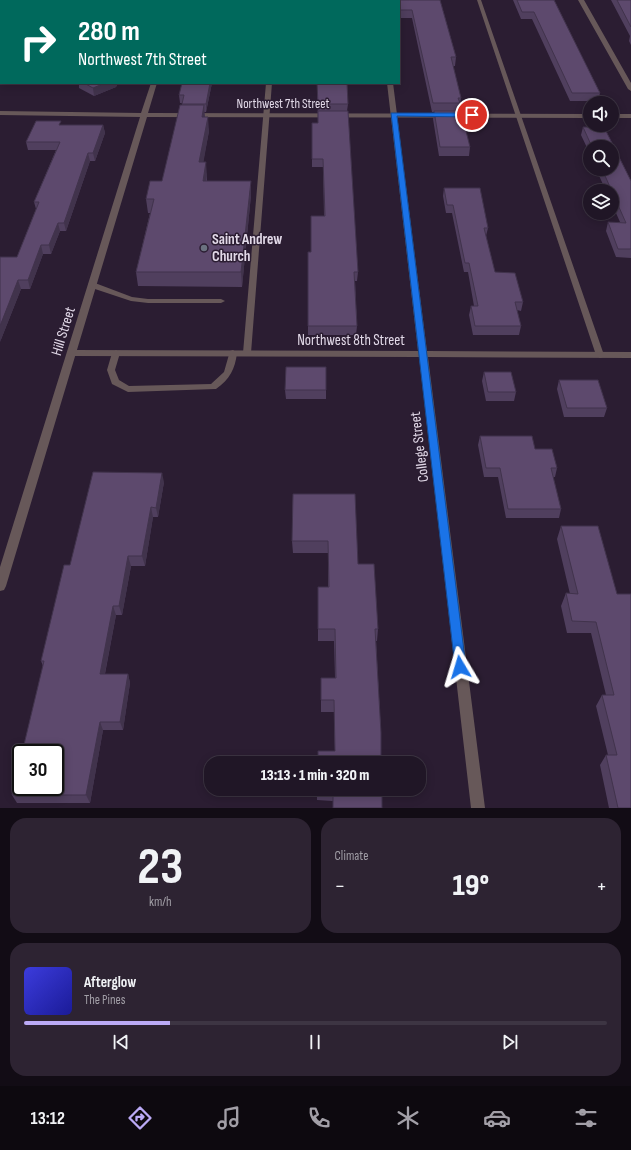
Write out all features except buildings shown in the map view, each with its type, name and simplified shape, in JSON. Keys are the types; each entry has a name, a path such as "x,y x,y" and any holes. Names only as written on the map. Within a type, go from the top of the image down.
{"street":[{"path":"581,0 631,89"},
{"name":"Hill Street","path":"0,586 154,84"},
{"name":"College Street","path":"390,84 478,808"},
{"name":"Northwest 7th Street","path":"0,113 143,115 583,116"},
{"path":"619,116 631,116"},
{"name":"Northwest 8th Street","path":"72,353 631,355"}],"lane":[{"path":"479,0 600,355"},
{"path":"247,353 265,115 269,84"},
{"path":"92,285 131,299 148,301 221,300"},
{"path":"116,353 111,370 115,382 128,389 213,387 223,381 230,372 233,353"}],"place":[{"name":"Saint Andrew Church","path":"204,248"}],"route":[{"path":"460,667 394,115 472,115"}]}
